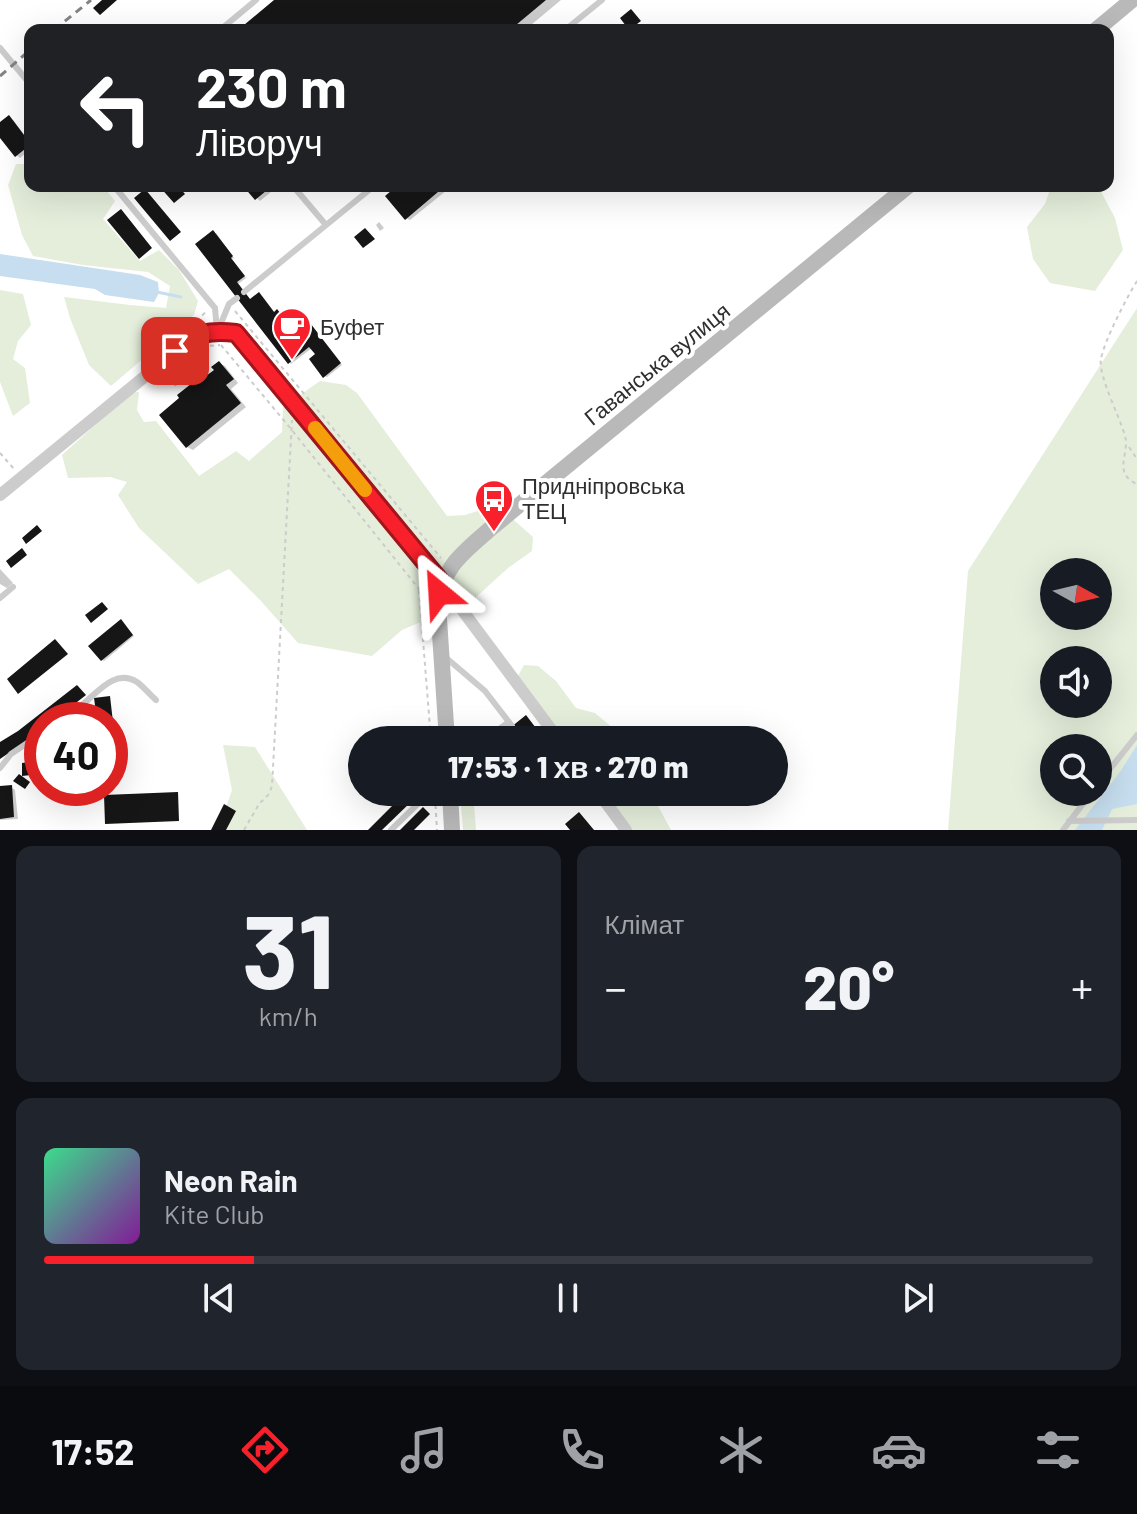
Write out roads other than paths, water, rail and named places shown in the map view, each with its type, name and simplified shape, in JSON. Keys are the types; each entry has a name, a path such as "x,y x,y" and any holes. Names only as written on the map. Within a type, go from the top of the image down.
{"street":[{"path":"1103,24 1132,0"},
{"name":"Гаванська вулиця","path":"446,576 458,557 490,529 901,192"},
{"path":"0,495 193,337 217,331 236,333 446,576 549,726"},
{"path":"446,576 438,604 446,726"},
{"path":"451,806 452,830"},
{"path":"608,806 626,830"}],"lane":[{"path":"227,24 256,0"},
{"path":"572,24 602,0"},
{"path":"0,48 24,77"},
{"path":"119,192 215,308 217,331"},
{"path":"298,192 326,225"},
{"path":"244,292 367,192"},
{"path":"217,331 229,304 237,298"},
{"path":"0,598 13,587"},
{"path":"441,654 485,691 510,724 507,726"},
{"path":"86,702 100,688 123,678 135,681 156,700"},
{"path":"1112,766 1137,735"},
{"path":"0,768 11,754 24,745"},
{"path":"391,830 417,806"},
{"path":"1063,830 1081,806"},
{"path":"1069,821 1137,820"}],"water":[{"path":"0,254 140,275 158,282 159,293 154,302 105,295 95,289 0,276"},
{"path":"1137,745 1137,804 1112,809 1102,830 1075,830 1094,806 1112,806 1112,782"}],"waterway":[{"path":"157,292 181,297"}],"railway":[{"path":"61,24 91,0"},
{"path":"0,76 24,55"}],"place":[{"name":"Буфет","path":"292,361"},
{"name":"Придніпровська ТЕЦ","path":"494,533"}]}
